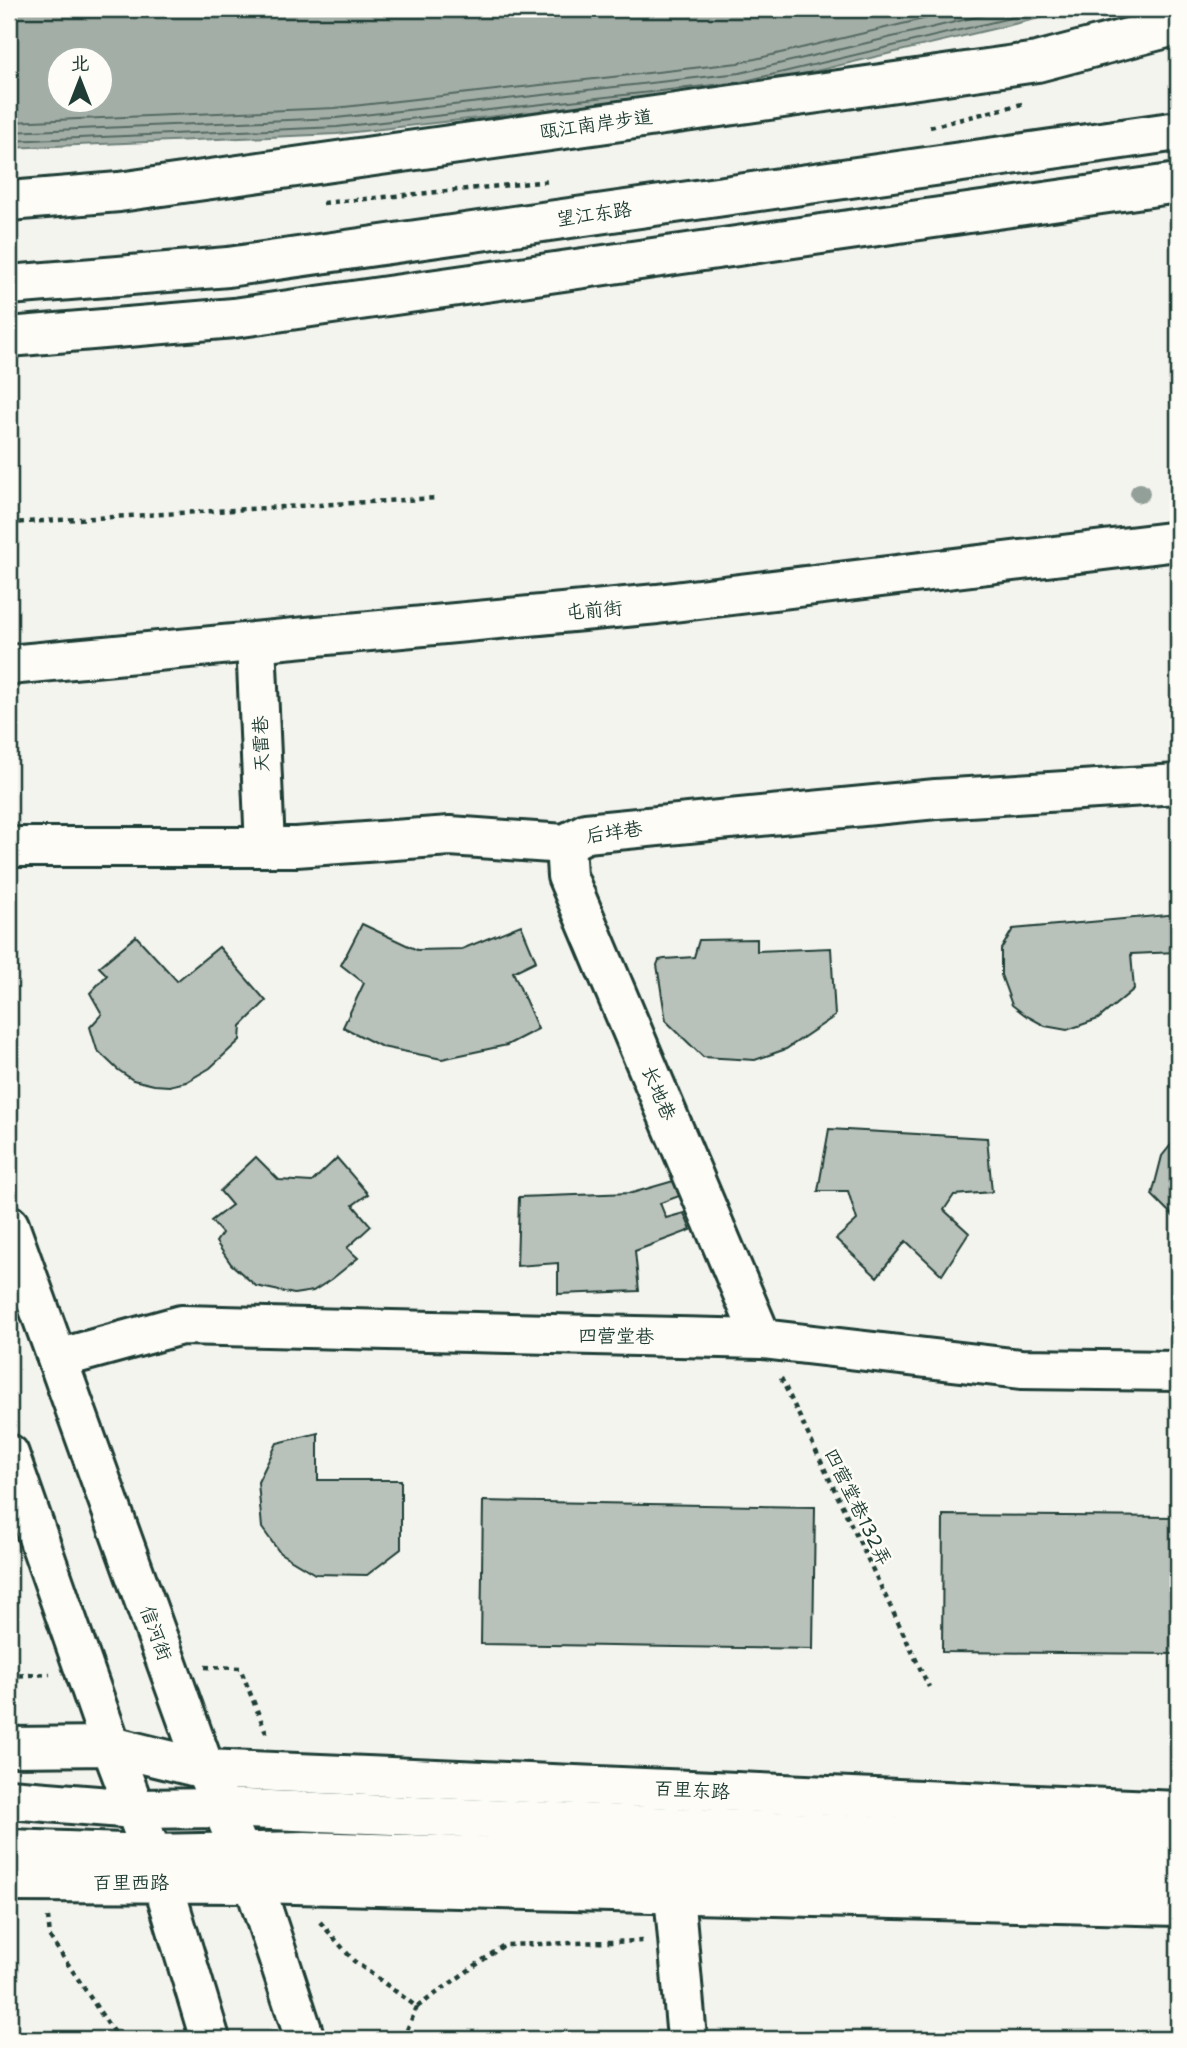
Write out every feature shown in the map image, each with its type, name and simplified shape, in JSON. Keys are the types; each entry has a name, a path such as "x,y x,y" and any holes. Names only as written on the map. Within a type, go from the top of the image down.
{"main road":[{"name":"瓯江南岸步道","path":"9,201 119,192 1037,62 1178,25"},
{"name":"望江东路","path":"9,285 228,267 1178,131"},
{"path":"9,337 234,318 1178,183"},
{"name":"屯前街","path":"9,666 657,604 1178,541"},
{"name":"天雷巷","path":"257,642 265,847"},
{"name":"后垟巷","path":"9,847 296,847 450,836 565,844 586,833 936,799 1178,784"},
{"name":"长地巷","path":"565,844 567,876 762,1339"},
{"name":"信河街","path":"9,1225 205,1769 248,1868 305,2039"},
{"name":"四营堂巷","path":"57,1359 181,1325 762,1339 1021,1369 1178,1371"},
{"path":"9,1454 111,1746 157,1868 210,2039"},
{"path":"9,1747 111,1746 205,1769"},
{"name":"百里东路","path":"205,1769 1178,1811"},
{"path":"9,1800 135,1809 223,1808 1178,1848"},
{"path":"9,1849 157,1868"},
{"path":"248,1868 346,1852 1178,1877"},
{"name":"百里西路","path":"9,1882 157,1868 248,1868"},
{"path":"248,1868 674,1894 1178,1906"},
{"path":"674,1894 687,2039"}],"path":[{"path":"919,130 1027,103"},
{"path":"316,203 561,180"},
{"path":"9,523 437,498"},
{"name":"四营堂巷132弄","path":"762,1339 929,1687"},
{"path":"403,2039 416,2007"}],"water":[{"path":"9,9 1078,9 743,88 337,134 9,148"}],"building":[{"path":"1178,914 1178,962 1177,952 1131,954 1134,989 1098,1019 1067,1030 1045,1026 1012,1005 1001,975 1001,949 1013,929"},
{"path":"362,924 417,950 462,949 521,925 536,961 513,972 538,1029 507,1045 442,1059 382,1047 343,1027 364,983 341,965"},
{"path":"136,936 177,981 219,947 266,1001 241,1026 240,1040 210,1068 186,1082 169,1086 133,1080 97,1050 90,1027 102,1014 90,993 107,975 99,967"},
{"path":"757,939 757,951 831,948 835,1016 786,1049 755,1060 703,1057 666,1021 657,965 659,960 694,957 699,940"},
{"path":"829,1129 987,1138 992,1192 954,1195 944,1210 969,1233 942,1275 906,1241 877,1277 836,1239 857,1220 848,1191 818,1191"},
{"path":"1178,1136 1178,1221 1152,1195 1162,1156"},
{"path":"256,1157 279,1180 312,1182 337,1158 368,1194 353,1205 371,1226 347,1248 358,1258 313,1291 294,1294 256,1286 231,1264 216,1242 222,1233 211,1221 232,1205 220,1191"},
{"path":"677,1180 682,1195 660,1203 666,1218 684,1213 691,1230 635,1251 639,1291 558,1294 558,1263 517,1266 519,1197 632,1193"},
{"path":"318,1433 318,1480 401,1480 401,1549 367,1575 315,1574 280,1553 262,1528 258,1482 277,1443"},
{"path":"483,1501 815,1507 813,1649 481,1644"},
{"path":"943,1515 1178,1517 1178,1654 942,1652"}]}
